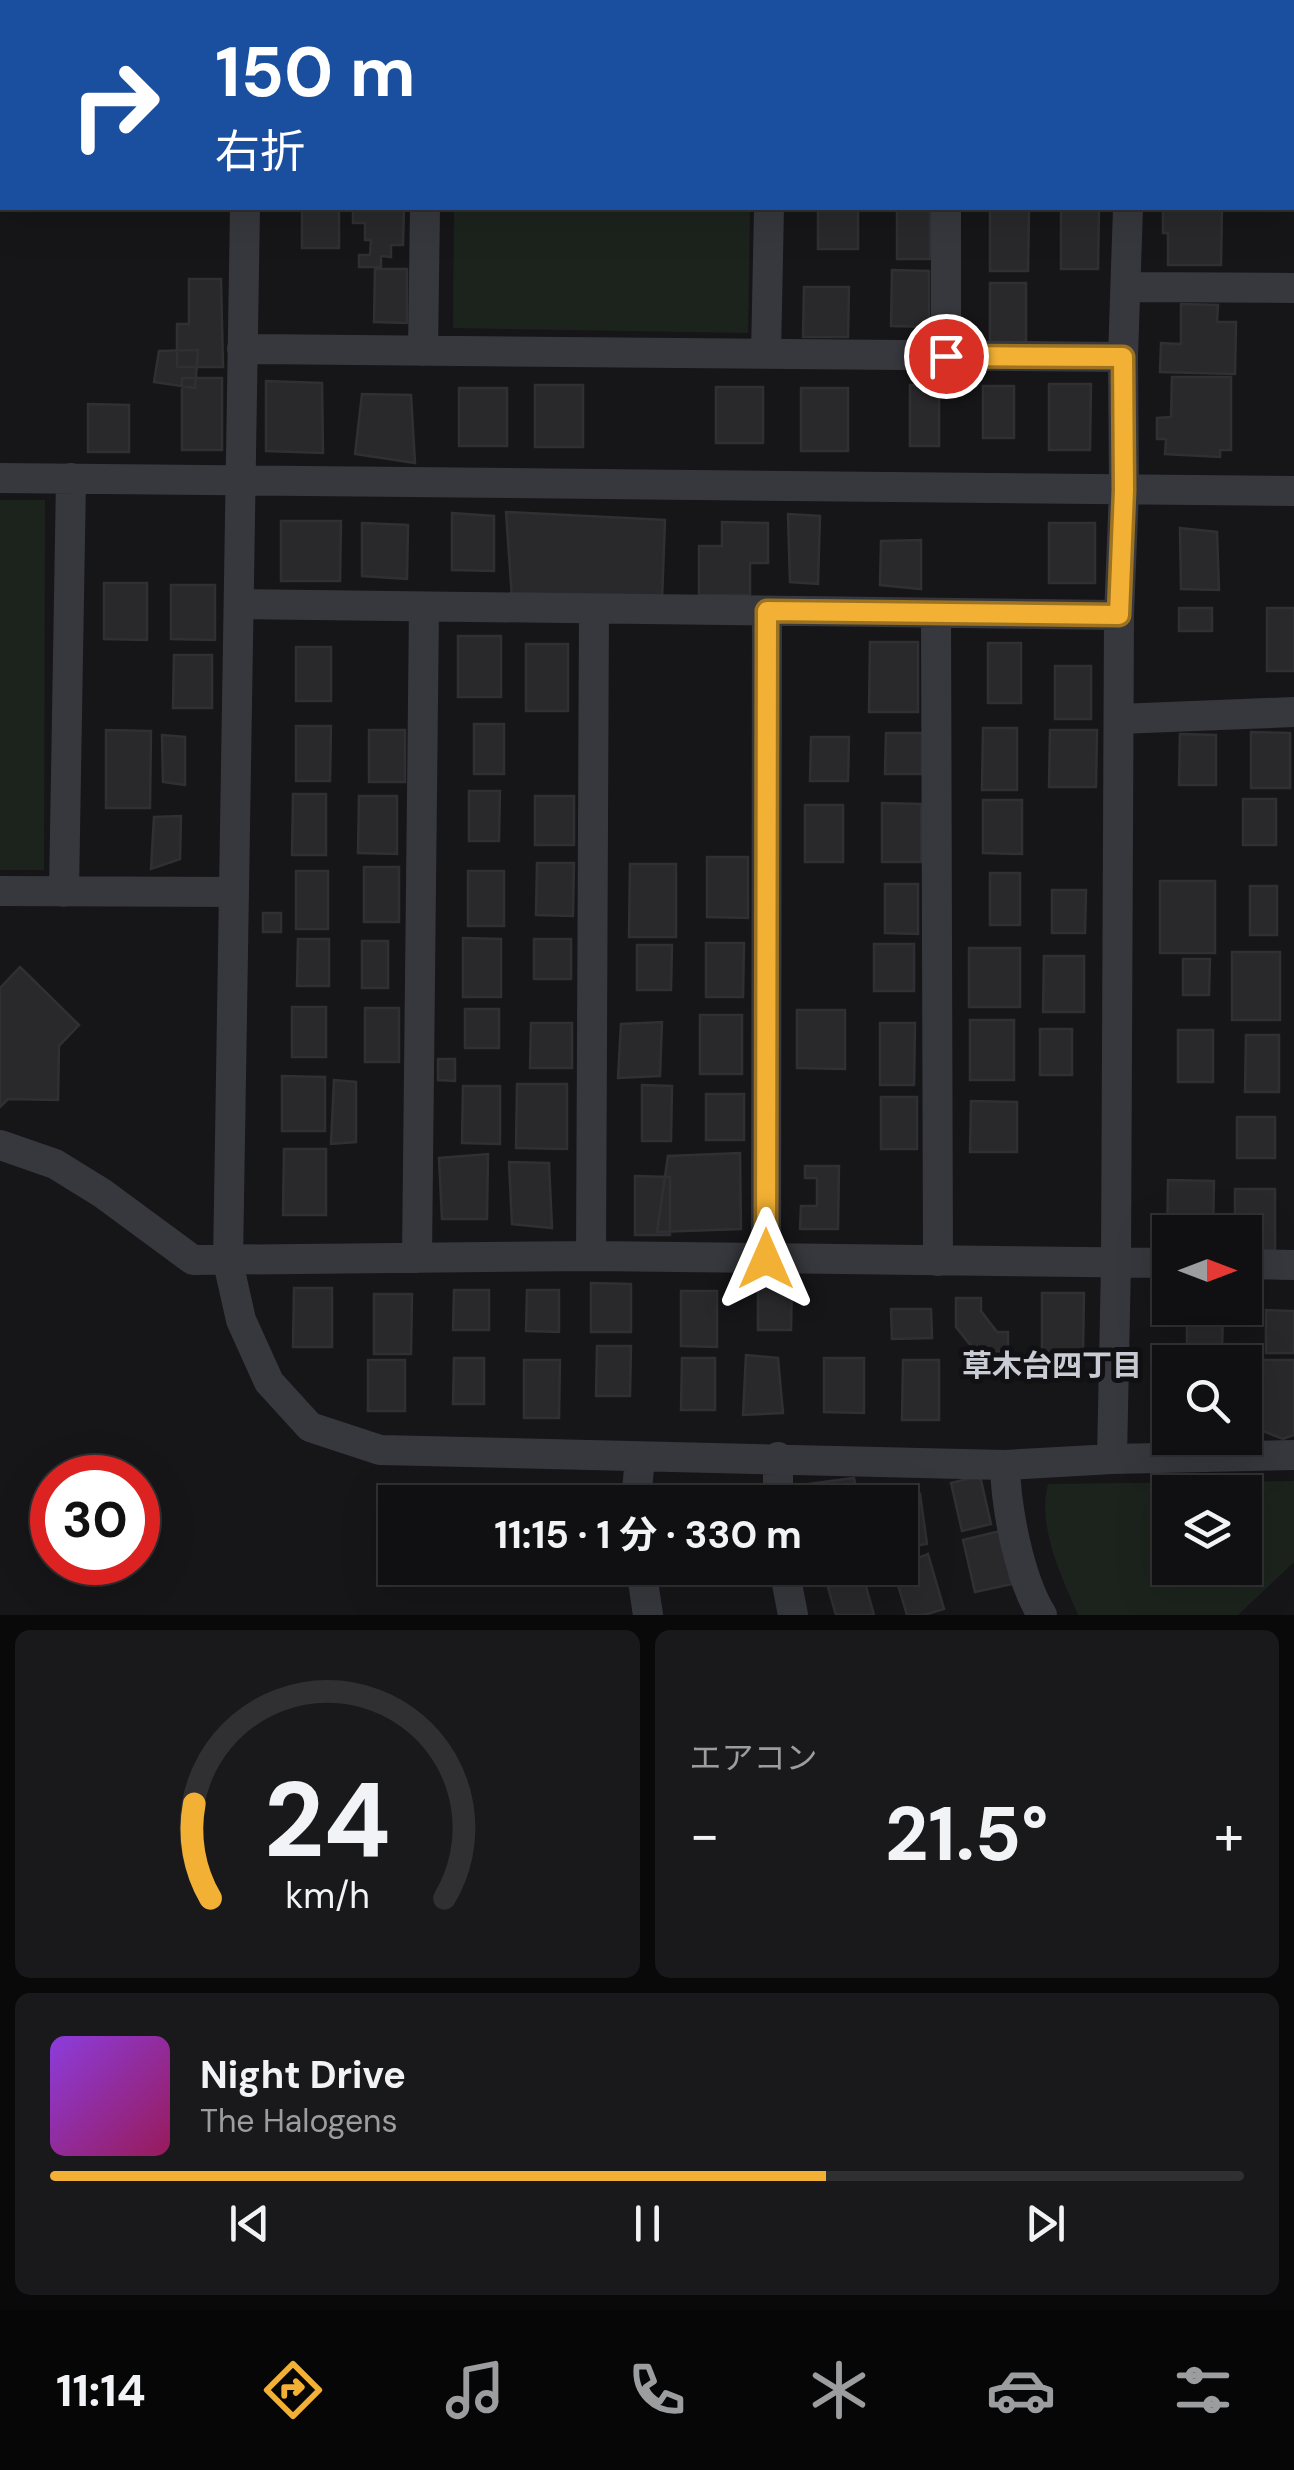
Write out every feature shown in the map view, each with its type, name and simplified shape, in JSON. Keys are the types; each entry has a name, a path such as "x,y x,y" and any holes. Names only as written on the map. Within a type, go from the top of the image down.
{"street":[{"path":"245,210 228,1262 241,1320 269,1382 310,1427 380,1450 1005,1465 1294,1456"},
{"path":"423,351 426,210"},
{"path":"766,354 769,210"},
{"path":"946,210 946,356"},
{"path":"1112,1459 1119,615 1128,210"},
{"path":"1127,286 1294,288"},
{"path":"242,349 1123,357"},
{"path":"0,478 1294,492"},
{"path":"64,892 71,478"},
{"path":"239,604 1119,615"},
{"path":"417,1258 424,607"},
{"path":"592,1256 594,609"},
{"path":"766,1259 767,611"},
{"path":"936,613 938,1261"},
{"path":"1119,720 1294,712"},
{"path":"0,891 234,892"},
{"path":"0,1145 55,1164 102,1192 193,1260 592,1256 1152,1264"},
{"path":"1262,1264 1294,1265"},
{"path":"638,1485 640,1457"},
{"path":"778,1457 778,1485"},
{"path":"1005,1465 1009,1506 1031,1612"},
{"path":"644,1585 648,1615"},
{"path":"787,1585 793,1615"}],"shaded area":[{"path":"454,210 750,210 748,333 453,328"},
{"path":"0,500 45,500 44,870 0,870"},
{"path":"1262,1481 1294,1481 1294,1562 1238,1615 1078,1615 1048,1534 1048,1484 1152,1483 1152,1585 1262,1585"}],"building":[{"path":"302,210 339,210 339,248 302,248"},
{"path":"353,210 404,210 403,245 391,245 391,257 381,256 381,267 359,267 359,255 370,255 371,240 365,240 365,223 353,223"},
{"path":"818,210 858,210 858,249 818,249"},
{"path":"897,210 930,210 930,259 897,259"},
{"path":"1061,210 1099,210 1098,269 1061,269"},
{"path":"1163,210 1222,210 1221,265 1168,265 1168,233 1163,233"},
{"path":"990,211 1029,211 1028,271 990,271"},
{"path":"375,269 407,269 407,323 374,322"},
{"path":"892,270 929,271 929,327 891,326"},
{"path":"189,279 221,279 223,367 177,367 177,324 189,324"},
{"path":"990,283 1026,283 1026,347 990,347"},
{"path":"804,287 849,287 848,337 803,337"},
{"path":"1181,304 1218,305 1217,322 1236,322 1235,374 1160,372 1161,343 1181,344"},
{"path":"198,350 195,388 154,382 159,351"},
{"path":"1172,377 1231,377 1231,450 1220,450 1220,457 1165,454 1166,439 1157,439 1157,418 1171,417"},
{"path":"182,378 222,378 222,450 182,450"},
{"path":"266,381 322,383 323,453 266,451"},
{"path":"1049,384 1091,384 1090,450 1049,450"},
{"path":"535,385 583,385 583,447 535,447"},
{"path":"910,385 939,385 939,446 910,446"},
{"path":"983,386 1014,386 1014,438 983,438"},
{"path":"716,387 763,387 763,443 716,443"},
{"path":"459,388 507,388 507,446 459,446"},
{"path":"801,388 848,388 848,451 801,451"},
{"path":"362,394 411,395 415,463 355,454"},
{"path":"88,404 129,405 129,452 88,452"},
{"path":"506,512 665,520 662,600 512,598"},
{"path":"452,513 494,516 494,571 452,570"},
{"path":"788,514 820,516 818,584 790,582"},
{"path":"281,521 341,521 340,581 281,581"},
{"path":"722,522 768,523 768,563 750,563 750,595 699,595 699,546 722,546"},
{"path":"362,523 408,525 407,579 362,576"},
{"path":"1049,523 1095,523 1095,583 1049,583"},
{"path":"1180,528 1217,532 1219,590 1181,589"},
{"path":"921,540 921,589 880,585 881,541"},
{"path":"104,583 147,583 147,640 104,639"},
{"path":"171,585 215,585 215,640 171,639"},
{"path":"1179,608 1212,608 1212,631 1179,631"},
{"path":"1267,608 1294,608 1294,671 1267,671"},
{"path":"458,636 501,636 501,697 458,697"},
{"path":"870,642 918,642 918,712 869,712"},
{"path":"988,643 1021,643 1021,703 988,703"},
{"path":"526,644 568,644 568,711 526,711"},
{"path":"296,647 331,647 331,701 296,701"},
{"path":"174,655 212,655 212,708 173,708"},
{"path":"1055,666 1091,666 1091,719 1055,719"},
{"path":"474,724 504,724 504,774 474,774"},
{"path":"296,726 331,726 330,781 296,781"},
{"path":"983,728 1017,728 1017,790 982,790"},
{"path":"106,730 151,731 150,808 106,808"},
{"path":"369,730 405,730 405,782 369,782"},
{"path":"1050,730 1097,730 1096,787 1049,787"},
{"path":"1251,732 1290,733 1290,788 1251,788"},
{"path":"886,733 922,733 922,774 885,774"},
{"path":"1180,734 1216,735 1216,785 1179,785"},
{"path":"162,735 185,737 185,785 163,782"},
{"path":"811,737 849,737 848,781 810,781"},
{"path":"469,791 500,791 499,841 469,841"},
{"path":"293,794 326,794 326,855 292,855"},
{"path":"359,796 397,796 397,854 358,853"},
{"path":"535,796 574,796 574,845 535,845"},
{"path":"1243,799 1276,799 1276,845 1243,845"},
{"path":"983,800 1022,800 1022,854 983,853"},
{"path":"882,803 921,804 921,862 882,862"},
{"path":"805,805 843,805 843,862 805,862"},
{"path":"181,816 180,859 151,869 154,817"},
{"path":"707,857 748,857 748,918 707,917"},
{"path":"537,863 574,863 573,916 536,915"},
{"path":"630,864 676,864 676,937 629,937"},
{"path":"364,867 399,867 399,922 364,922"},
{"path":"296,871 328,871 328,929 296,929"},
{"path":"468,871 504,871 504,926 468,926"},
{"path":"990,873 1020,873 1020,925 990,925"},
{"path":"1160,881 1215,881 1215,953 1160,953"},
{"path":"885,884 918,884 918,934 885,933"},
{"path":"1250,886 1277,886 1277,935 1250,935"},
{"path":"1052,890 1086,890 1085,933 1052,933"},
{"path":"263,913 281,913 281,932 263,932"},
{"path":"463,938 501,939 501,997 463,997"},
{"path":"298,939 329,939 329,986 297,986"},
{"path":"534,939 571,939 571,979 534,979"},
{"path":"362,941 388,941 388,988 362,988"},
{"path":"706,943 744,943 743,997 706,997"},
{"path":"874,944 914,944 914,991 874,991"},
{"path":"637,945 672,945 671,990 637,990"},
{"path":"969,948 1020,948 1020,1007 969,1007"},
{"path":"1232,952 1280,952 1280,1020 1232,1020"},
{"path":"1044,956 1084,956 1084,1012 1043,1012"},
{"path":"1183,959 1210,959 1209,995 1183,995"},
{"path":"20,967 79,1025 59,1046 58,1100 8,1099 0,1107 0,988"},
{"path":"292,1007 326,1007 326,1057 292,1057"},
{"path":"365,1008 399,1008 399,1062 365,1062"},
{"path":"465,1009 499,1009 499,1048 465,1048"},
{"path":"797,1010 845,1010 845,1069 797,1068"},
{"path":"700,1015 742,1015 742,1074 700,1074"},
{"path":"970,1020 1014,1020 1014,1080 970,1080"},
{"path":"662,1022 660,1076 618,1078 621,1024"},
{"path":"531,1023 572,1023 572,1068 530,1068"},
{"path":"880,1023 915,1023 914,1085 880,1085"},
{"path":"1040,1029 1072,1029 1072,1075 1040,1075"},
{"path":"1178,1030 1213,1030 1213,1082 1178,1082"},
{"path":"1246,1035 1279,1035 1279,1092 1245,1092"},
{"path":"438,1059 455,1059 455,1081 438,1080"},
{"path":"282,1076 325,1077 325,1131 282,1131"},
{"path":"334,1080 356,1082 356,1142 331,1144"},
{"path":"517,1084 567,1084 567,1149 516,1148"},
{"path":"642,1085 672,1086 671,1141 642,1141"},
{"path":"463,1086 500,1086 500,1144 462,1143"},
{"path":"706,1094 744,1094 744,1140 706,1140"},
{"path":"881,1097 917,1097 917,1149 881,1149"},
{"path":"971,1101 1017,1102 1017,1152 970,1152"},
{"path":"1237,1117 1275,1117 1275,1158 1237,1158"},
{"path":"284,1149 326,1149 326,1215 283,1215"},
{"path":"740,1153 741,1229 657,1232 668,1156"},
{"path":"488,1154 487,1219 442,1219 439,1158"},
{"path":"509,1162 549,1163 552,1228 512,1224"},
{"path":"805,1166 839,1166 838,1229 800,1229 801,1206 817,1206 817,1178 805,1178"},
{"path":"635,1176 670,1177 670,1235 635,1235"},
{"path":"1168,1180 1214,1181 1213,1215 1167,1215"},
{"path":"1235,1189 1275,1189 1275,1253 1262,1253 1262,1215 1235,1215"},
{"path":"758,1281 792,1282 791,1330 758,1330"},
{"path":"591,1283 631,1284 631,1332 591,1332"},
{"path":"294,1288 332,1288 332,1347 293,1347"},
{"path":"454,1290 489,1290 489,1330 453,1330"},
{"path":"527,1290 559,1290 559,1332 526,1331"},
{"path":"681,1291 717,1291 717,1347 681,1346"},
{"path":"1042,1293 1084,1293 1083,1352 1042,1352"},
{"path":"374,1294 412,1294 411,1354 374,1354"},
{"path":"956,1298 981,1298 981,1311 997,1332 1008,1332 1008,1352 976,1352 956,1327"},
{"path":"891,1309 931,1309 932,1338 892,1339"},
{"path":"1266,1310 1294,1311 1294,1353 1266,1353"},
{"path":"1187,1325 1223,1325 1222,1345 1187,1345"},
{"path":"597,1346 631,1346 630,1396 596,1396"},
{"path":"746,1355 778,1358 783,1413 743,1415"},
{"path":"454,1358 484,1358 484,1404 453,1404"},
{"path":"682,1358 715,1358 715,1410 681,1410"},
{"path":"824,1358 864,1358 864,1413 824,1412"},
{"path":"368,1360 405,1360 405,1411 368,1411"},
{"path":"524,1360 560,1360 559,1418 524,1418"},
{"path":"903,1360 939,1360 939,1420 902,1420"},
{"path":"1262,1360 1294,1360 1294,1435 1283,1439 1263,1431"},
{"path":"980,1476 991,1524 962,1531 951,1483"},
{"path":"854,1478 855,1485 808,1485"},
{"path":"918,1494 927,1544 918,1545"},
{"path":"1000,1531 1012,1584 975,1592 963,1540"},
{"path":"928,1554 944,1609 907,1615 898,1585 918,1585 918,1558"},
{"path":"866,1585 874,1615 836,1615 828,1587"}],"district":[{"name":"草木台四丁目","path":"1052,1366"}],"route":[{"path":"766,1259 767,611 1119,615 1124,490 1123,357 946,356"}]}
